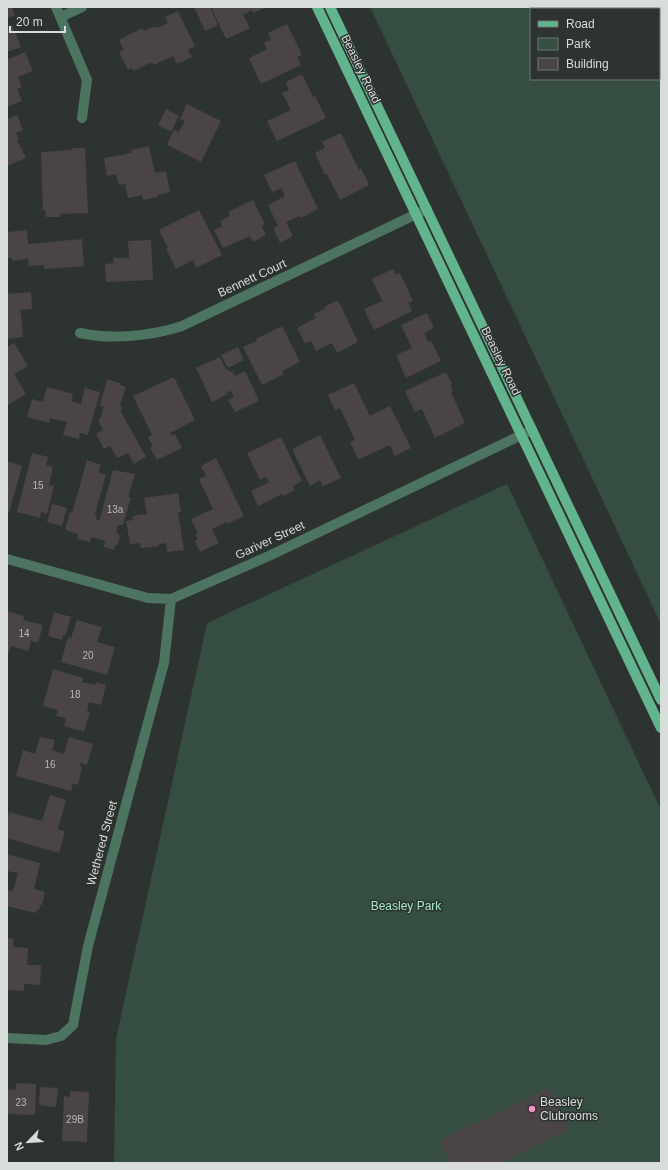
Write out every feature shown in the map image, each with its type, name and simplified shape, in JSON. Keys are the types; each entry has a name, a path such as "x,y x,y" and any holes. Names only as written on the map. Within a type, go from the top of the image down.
{"main road":[{"name":"Beasley Road","path":"317,7 661,728"},
{"name":"Beasley Road","path":"330,7 661,700"}],"street":[{"path":"56,7 86,80 82,118"},
{"path":"61,17 82,7"},
{"name":"Bennett Court","path":"80,333 94,336 144,335 167,331 182,326 427,209"},
{"name":"Gariver Street","path":"7,559 148,598 171,599 271,555 532,430"},
{"name":"Wethered Street","path":"7,1038 46,1040 61,1036 73,1025 88,946 164,663 171,599"}],"green space":[{"path":"370,7 661,7 661,624"},
{"name":"Beasley Park","path":"507,484 661,810 661,1163 114,1163 116,1039 207,623"}],"building":[{"path":"7,7 12,7 15,15 7,18"},
{"path":"194,7 210,7 218,25 205,31"},
{"path":"211,7 267,7 253,13 252,10 243,15 250,28 226,39"},
{"path":"178,11 195,46 188,50 192,57 177,64 173,56 154,65 152,62 133,71 132,68 128,70 119,52 124,50 119,40 142,28 144,31 156,26 157,28 168,23 165,17"},
{"path":"287,24 302,55 297,57 301,65 261,84 249,58 267,49 264,43 271,40 268,33"},
{"path":"12,25 21,47 7,52 7,26"},
{"path":"25,52 33,71 18,77 22,87 17,89 22,101 7,107 7,60"},
{"path":"302,74 313,97 315,96 326,118 277,141 267,121 291,110 282,93 289,90 286,82"},
{"path":"187,104 221,121 201,162 167,145 174,130 179,132 185,121 180,119"},
{"path":"166,109 179,116 171,132 158,125"},
{"path":"17,115 23,130 16,133 19,140 17,140 26,158 7,166 7,119"},
{"path":"341,133 359,170 361,168 369,185 340,200 327,174 325,175 315,153 325,148 322,142"},
{"path":"149,146 155,173 166,171 170,192 158,195 158,197 143,200 142,195 128,198 125,184 119,185 116,174 107,176 104,158 131,153 131,150"},
{"path":"72,148 85,148 88,213 60,214 60,217 46,217 45,210 43,210 41,152 73,150"},
{"path":"295,161 318,209 301,218 300,216 286,222 293,236 280,243 273,228 278,226 268,205 285,196 281,188 272,192 264,175"},
{"path":"253,200 265,224 262,226 266,235 253,242 250,236 223,248 214,230 222,226 220,221 230,216 228,212"},
{"path":"199,210 222,255 196,268 193,260 176,269 159,230"},
{"path":"27,230 28,244 82,239 84,266 44,269 44,265 29,266 28,259 12,261 12,258 7,258 7,232"},
{"path":"151,240 153,280 106,282 105,264 114,263 113,258 129,258 128,241"},
{"path":"393,269 396,275 400,273 413,301 408,303 412,311 374,330 364,309 382,301 372,279"},
{"path":"31,292 32,309 20,310 23,337 7,339 7,294"},
{"path":"338,300 358,342 337,353 332,343 316,351 311,341 305,343 297,328 316,318 314,314"},
{"path":"427,313 434,328 424,333 428,342 431,341 441,361 406,378 396,355 412,348 401,325"},
{"path":"282,326 300,362 282,371 284,374 262,385 243,347 257,341 256,339"},
{"path":"14,343 28,366 14,374 26,394 8,405 7,347"},
{"path":"238,347 244,360 228,368 221,355"},
{"path":"220,357 226,370 228,369 230,372 232,371 235,376 245,371 259,401 235,412 228,400 234,397 231,391 212,402 196,368"},
{"path":"446,372 452,384 450,385 453,391 451,392 465,423 435,438 422,409 415,412 405,391"},
{"path":"174,377 195,420 170,433 171,436 175,434 182,448 157,460 150,448 153,446 148,437 152,435 133,396"},
{"path":"107,379 120,383 120,385 126,387 120,406 122,407 121,412 146,457 134,464 128,453 117,458 110,446 104,449 96,434 103,430 98,420 100,419 104,407 100,406"},
{"path":"354,383 370,416 390,406 411,448 395,456 390,445 358,460 350,442 355,440 340,408 335,410 328,395"},
{"path":"47,387 73,394 71,401 81,404 85,388 100,392 88,435 80,433 79,439 63,435 67,422 50,418 49,423 27,417 32,399 43,402"},
{"path":"320,435 341,478 323,486 320,480 310,486 292,449"},
{"path":"281,437 302,481 293,486 295,490 283,496 282,494 258,506 251,491 269,482 266,476 260,480 247,453"},
{"path":"32,453 48,457 46,465 53,467 49,485 54,486 47,514 41,512 40,518 17,512"},
{"path":"216,458 244,516 227,524 226,522 212,529 219,543 200,552 195,541 198,539 195,535 198,533 191,519 213,509 199,479 206,476 201,466"},
{"path":"87,460 101,465 98,472 106,475 95,514 97,517 96,520 99,521 113,470 135,474 128,497 131,497 123,525 118,525 116,532 120,536 114,550 104,547 105,541 92,537 90,542 77,539 78,534 65,530 70,512 72,513"},
{"path":"7,461 22,466 9,513 7,513"},
{"path":"178,493 181,512 178,512 184,550 167,552 166,543 159,544 159,546 141,548 140,543 130,544 126,521 133,520 132,516 147,514 144,498"},
{"path":"52,504 67,508 62,526 47,522"},
{"path":"7,611 24,616 23,620 43,625 38,643 31,641 28,651 11,646 7,658"},
{"path":"54,612 71,617 65,636 63,635 62,640 48,636"},
{"path":"77,620 102,627 97,642 115,647 107,675 61,662 68,637 71,638"},
{"path":"53,669 83,678 82,682 95,685 96,682 106,685 101,705 89,702 87,711 90,712 84,732 64,726 66,718 56,716 58,710 43,706"},
{"path":"40,737 55,740 52,750 64,754 69,737 93,744 87,765 80,763 79,766 82,766 78,785 73,783 71,791 16,776 23,750 35,754"},
{"path":"50,795 66,800 58,829 65,831 59,853 7,838 7,820 9,812 42,821"},
{"path":"7,854 40,863 34,889 45,892 42,905 40,905 39,910 37,909 36,913 7,906 7,890 13,891 18,873 7,871"},
{"path":"7,938 14,939 13,947 28,948 27,965 41,965 40,985 24,984 24,991 7,990"},
{"path":"16,1083 36,1084 35,1115 7,1114 7,1089 16,1090"},
{"path":"40,1087 58,1088 56,1107 39,1105"},
{"name":"Beasley Clubrooms","path":"550,1088 569,1130 500,1163 450,1163 440,1140"},
{"path":"70,1091 89,1092 87,1142 62,1141 64,1096 70,1097"}],"place":[{"name":"Beasley Clubrooms","path":"532,1109"}]}
